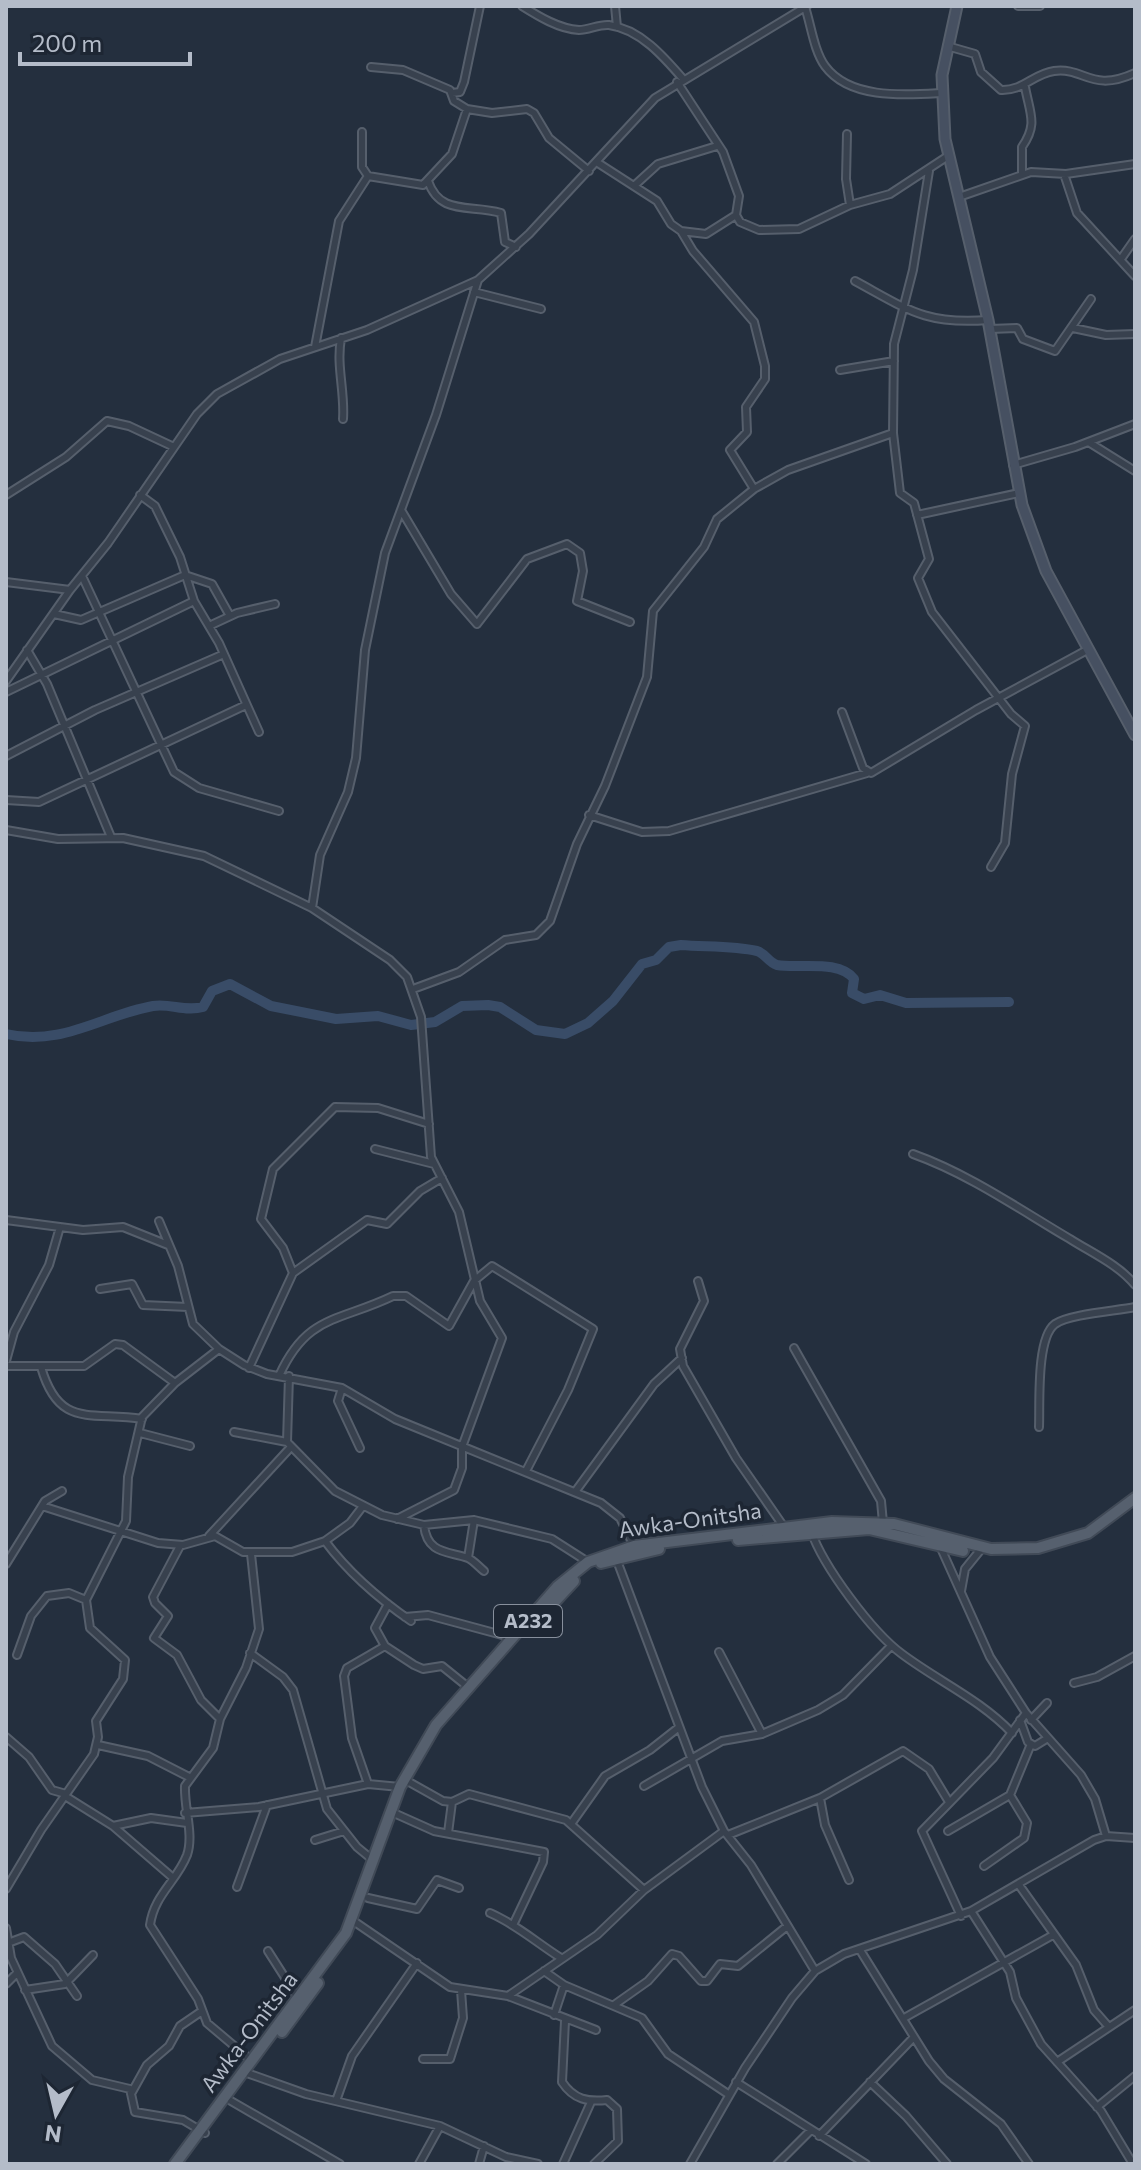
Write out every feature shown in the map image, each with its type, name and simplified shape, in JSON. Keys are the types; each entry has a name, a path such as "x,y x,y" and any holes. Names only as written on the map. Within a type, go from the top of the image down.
{"main road":[{"path":"957,6 947,46 942,93 948,156 989,325 1012,465 1028,529 1046,571 1131,719 1135,735"},
{"name":"Awka-Onitsha","path":"979,1551 1063,1544 1101,1526 1135,1498"},
{"name":"Awka-Onitsha","path":"175,2164 231,2101 252,2061 354,1922 374,1861 425,1741 468,1687 557,1587 588,1562 615,1554 811,1531 869,1529 1008,1557 1058,1551 1099,1535 1135,1507"},
{"name":"Awka-Onitsha","path":"182,2164 203,2131 310,1994 354,1922 368,1898 405,1784 445,1723 565,1589 593,1566 634,1546 784,1527 883,1523 937,1541"}],"street":[{"path":"371,67 403,70 452,93 460,92 480,6"},
{"path":"522,6 541,18 568,28 617,27 640,37 680,81 723,152 737,190 736,215 740,222 759,230 790,231 850,205 890,194 948,156"},
{"path":"615,6 617,27"},
{"path":"1018,6 1040,6"},
{"path":"6,681 174,447 217,394 280,359 397,318 440,294 478,280 516,247 598,163 639,112 680,81 806,7 824,64 841,79 867,90 901,96 942,93"},
{"path":"947,46 977,55 981,72 1001,90 1025,87 1036,76 1056,71 1097,82 1135,73"},
{"path":"1022,175 1022,147 1033,126 1025,87"},
{"path":"452,93 454,101 467,109 492,113 527,109 534,113 561,150 589,171"},
{"path":"362,132 362,167 368,176 417,186 428,181 452,154 467,109"},
{"path":"847,134 846,179 850,205"},
{"path":"635,185 658,164 717,146"},
{"path":"598,163 657,201 671,224 681,231 693,251 754,322 765,379 746,407 747,432 730,450 754,489"},
{"path":"959,197 1039,171 1064,174 1133,167"},
{"path":"929,171 903,309 896,330 893,433 898,488 904,497 914,503 929,559 918,578 932,612 999,699 1025,726 1026,732 1012,774 1005,843 991,867"},
{"path":"1064,174 1077,213 1135,276"},
{"path":"315,347 339,221 368,176"},
{"path":"428,181 435,199 501,213 505,242 516,247"},
{"path":"681,231 706,234 736,215"},
{"path":"1121,259 1135,239"},
{"path":"312,908 320,855 353,775 365,650 385,553 436,415 478,280"},
{"path":"855,281 903,309 950,321 1017,328 1023,339 1052,351 1060,347 1091,299"},
{"path":"474,292 541,309"},
{"path":"1073,328 1106,335 1135,334"},
{"path":"341,338 337,358 344,388 343,419"},
{"path":"840,370 894,361"},
{"path":"6,495 66,457 107,421 129,426 174,447"},
{"path":"1012,465 1090,443 1135,424"},
{"path":"413,989 459,972 505,940 544,930 561,898 589,815 605,786 647,677 653,611 704,547 717,519 754,489 788,470 893,433"},
{"path":"1090,443 1135,471"},
{"path":"917,515 1019,493"},
{"path":"140,495 155,506 194,601 224,654 259,732"},
{"path":"401,510 451,594 477,624 527,559 567,544 580,553 583,571 577,601 630,622"},
{"path":"54,614 77,620 99,614 185,575 212,584 230,616"},
{"path":"82,576 174,772 183,781 279,811"},
{"path":"6,582 70,590"},
{"path":"6,692 194,601"},
{"path":"209,626 230,616 275,604"},
{"path":"589,815 642,832 669,831 876,771 1089,649"},
{"path":"27,650 111,837"},
{"path":"6,756 63,725 224,654"},
{"path":"6,800 33,804 246,705"},
{"path":"842,712 867,773"},
{"path":"6,830 58,839 111,837 152,842 204,856 312,908 390,960 413,989 423,1033 434,1164 459,1212 480,1301 502,1338 462,1447 462,1468 454,1490 397,1519"},
{"path":"293,1273 283,1248 261,1219 273,1169 279,1161 299,1147 321,1118 335,1107 378,1108 429,1124"},
{"path":"375,1149 434,1164"},
{"path":"913,1154 938,1163 1000,1197 1118,1268 1135,1285"},
{"path":"249,1368 293,1273 367,1220 387,1224 420,1191 442,1178"},
{"path":"6,1220 83,1230 123,1227 168,1245"},
{"path":"159,1221 178,1266 193,1324 219,1349 249,1368 342,1388 376,1410 575,1492 616,1513 634,1546"},
{"path":"60,1227 49,1265 14,1332 6,1364 84,1366 115,1344 123,1345 175,1383"},
{"path":"279,1376 303,1335 333,1318 393,1296 406,1296 449,1326 474,1281 492,1266 593,1329 568,1390 526,1471"},
{"path":"698,1281 704,1301 684,1341 682,1358 688,1378 718,1430 784,1527"},
{"path":"100,1289 126,1282 132,1284 143,1305 188,1307"},
{"path":"1039,1427 1043,1351 1048,1332 1060,1322 1135,1307"},
{"path":"794,1348 881,1501 883,1523"},
{"path":"6,1889 98,1745 96,1721 123,1679 126,1665 90,1628 86,1600 121,1533 129,1510 130,1466 142,1419 149,1406 219,1349"},
{"path":"575,1492 654,1384 682,1358"},
{"path":"41,1367 52,1397 74,1413 142,1419"},
{"path":"209,1536 289,1445 289,1376"},
{"path":"326,1384 338,1401 360,1448"},
{"path":"338,1401 342,1388"},
{"path":"234,1432 289,1445 335,1491 397,1519 424,1525 474,1520 552,1539 588,1562"},
{"path":"140,1433 190,1446"},
{"path":"6,1564 42,1506 49,1497 62,1491"},
{"path":"42,1506 121,1533 180,1546 209,1536 220,1537 251,1554 292,1552 325,1541 350,1523 363,1506"},
{"path":"468,1558 474,1520"},
{"path":"424,1525 430,1542 441,1552 468,1558 484,1571"},
{"path":"811,1531 820,1556 891,1646 995,1715 1012,1733"},
{"path":"325,1541 339,1561 408,1619 428,1615 513,1638"},
{"path":"937,1541 982,1643 1031,1720 1081,1775 1095,1799 1106,1836"},
{"path":"180,1546 153,1597 155,1603 168,1613 154,1638 177,1655 201,1700 220,1719"},
{"path":"961,1591 965,1569 979,1551"},
{"path":"251,1554 260,1621 234,1696 220,1719 213,1748 185,1786 189,1839 187,1855 156,1901 150,1929 173,1957 215,2033 252,2061"},
{"path":"615,1554 690,1761 726,1833 766,1888 786,1927 815,1971"},
{"path":"6,1649 17,1653 31,1616 47,1596 69,1593 86,1600"},
{"path":"388,1604 375,1628 385,1646 423,1669 442,1666 468,1687"},
{"path":"368,1784 352,1738 344,1676 347,1668 385,1646"},
{"path":"644,1786 722,1741 762,1734 818,1710 843,1695 891,1646"},
{"path":"719,1652 762,1734"},
{"path":"250,1653 283,1677 293,1690 327,1809 374,1861"},
{"path":"1074,1683 1106,1673 1135,1656"},
{"path":"1031,1720 1047,1703"},
{"path":"961,1916 922,1834 1012,1733 1026,1713"},
{"path":"948,1831 1010,1795 1031,1744 1020,1720"},
{"path":"571,1824 605,1776 650,1750 678,1728"},
{"path":"1031,1744 1041,1745 1048,1738"},
{"path":"7,1739 29,1757 52,1790 66,1795 113,1826 172,1877"},
{"path":"98,1745 148,1756 189,1777"},
{"path":"508,1996 597,1935 644,1890 726,1833 820,1798 903,1751 929,1769 949,1802"},
{"path":"185,1813 268,1804 368,1784 405,1784 452,1802 469,1794 544,1813 571,1824 644,1890"},
{"path":"984,1866 1024,1838 1027,1823 1010,1795"},
{"path":"820,1798 825,1825 849,1880"},
{"path":"448,1833 452,1802"},
{"path":"237,1887 268,1804"},
{"path":"396,1814 425,1829 544,1852 543,1862 514,1923"},
{"path":"113,1826 144,1818 187,1823"},
{"path":"315,1840 344,1831"},
{"path":"690,2164 728,2094 792,1998 815,1971 831,1960 961,1916 1106,1836 1135,1838"},
{"path":"368,1898 417,1909 437,1880 459,1888"},
{"path":"1019,1885 1076,1965 1094,2010 1108,2026"},
{"path":"971,1911 1003,1961 1024,2016 1057,2062 1097,2107 1133,2164"},
{"path":"490,1913 514,1923 525,1935 561,1958"},
{"path":"354,1922 461,1990 508,1996 565,2021 596,2030"},
{"path":"614,2005 648,1981 672,1954 679,1956 701,1981 707,1981 720,1964 738,1966 786,1927"},
{"path":"6,1928 17,1973 52,2046 92,2080 127,2087 132,2092 135,2112 183,2120 203,2131"},
{"path":"904,2018 1053,1935"},
{"path":"8,1943 24,1937 69,1982 77,1996"},
{"path":"860,1950 904,2018 913,2038 944,2079 1001,2124 1029,2164"},
{"path":"268,1951 298,1998"},
{"path":"25,1990 69,1982 93,1955"},
{"path":"336,2101 352,2056 417,1963"},
{"path":"544,1971 564,1985 642,2018 668,2054 728,2094"},
{"path":"6,1984 17,1973"},
{"path":"554,2015 564,1985"},
{"path":"423,2059 450,2059 463,2018 461,1990"},
{"path":"1057,2062 1135,2010"},
{"path":"132,2092 147,2065 169,2046 180,2026 202,2011"},
{"path":"565,2021 562,2082 576,2097 591,2102 607,2100 614,2104 620,2137 594,2164"},
{"path":"819,2136 913,2038"},
{"path":"247,2073 336,2101 440,2126 506,2157 538,2164"},
{"path":"1097,2107 1135,2076"},
{"path":"736,2082 866,2164"},
{"path":"870,2082 906,2116 947,2164"},
{"path":"1129,2082 1135,2089"},
{"path":"231,2101 340,2164"},
{"path":"563,2164 591,2102"},
{"path":"419,2164 440,2126"},
{"path":"777,2164 811,2130"},
{"path":"479,2164 484,2146"}],"waterway":[{"path":"6,1034 26,1037 64,1033 153,1006 203,1007 212,991 230,984 271,1006 336,1019 378,1016 411,1025 435,1022 462,1006 488,1005 500,1007 536,1030 565,1034 588,1023 613,1001 642,964 656,960 669,947 681,945 748,949 760,952 777,965 839,969 854,979 852,993 864,999 880,995 906,1003 1009,1002"}]}
